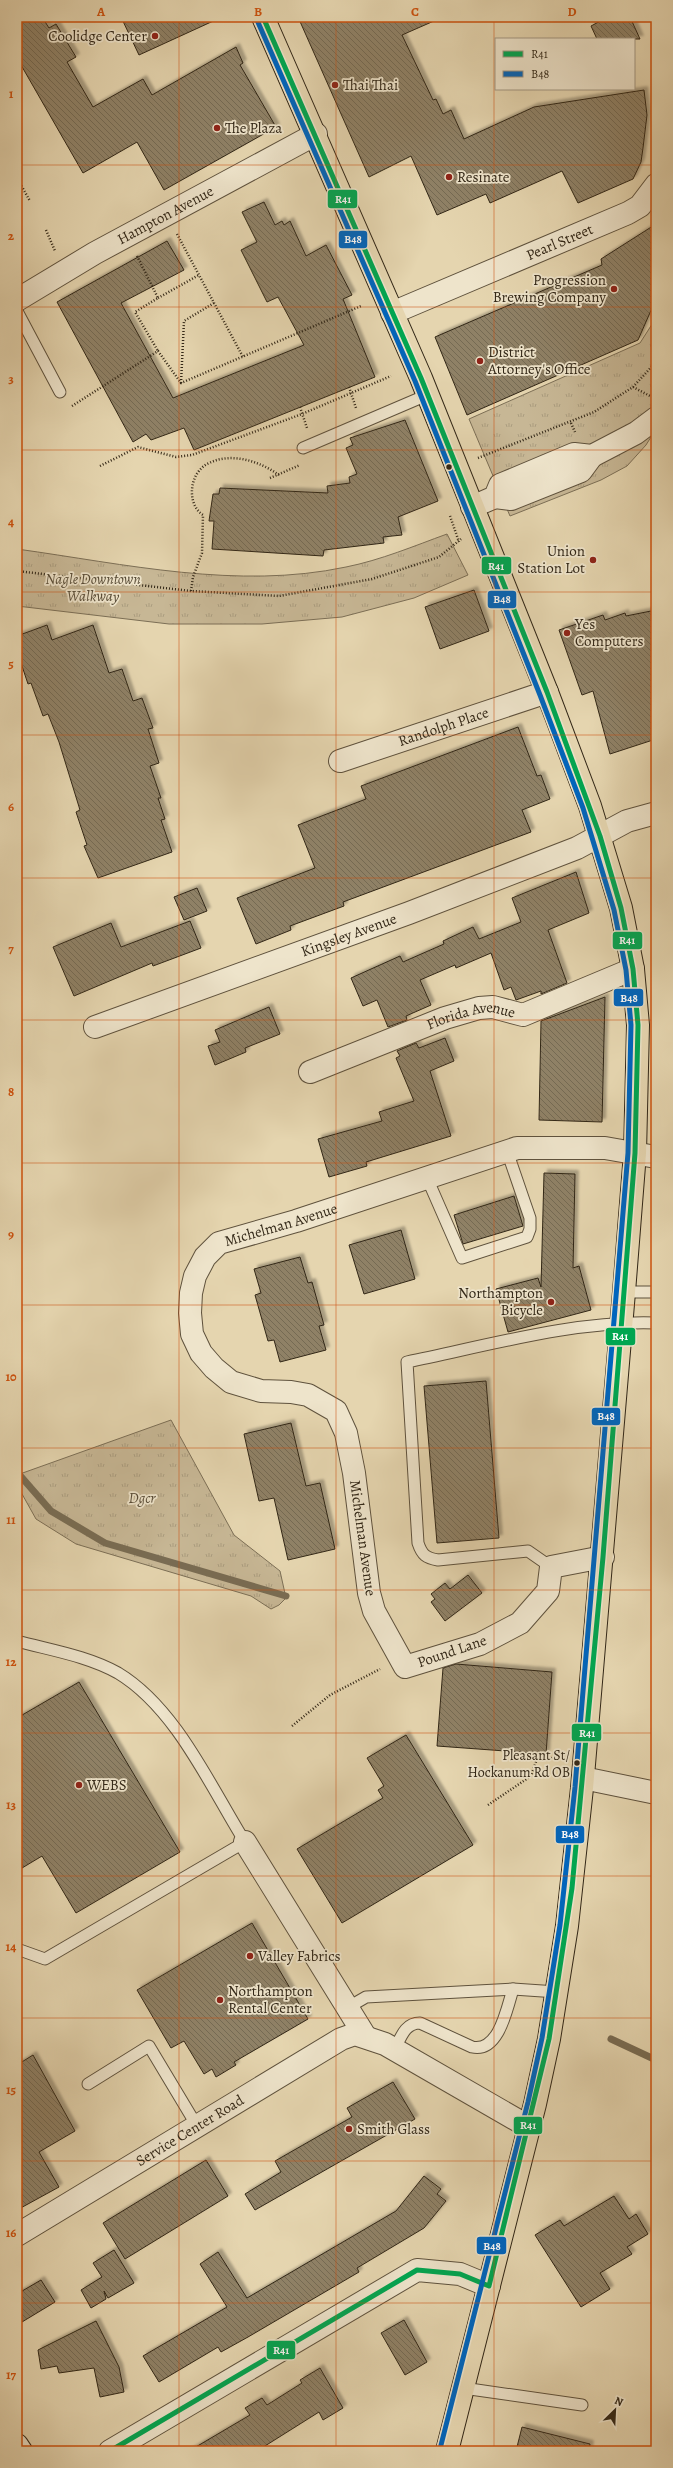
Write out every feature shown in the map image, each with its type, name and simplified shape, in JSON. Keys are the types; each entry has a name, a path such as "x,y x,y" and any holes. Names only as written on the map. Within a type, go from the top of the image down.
{"main road":[{"path":"263,17 316,134 427,395 547,692 600,836 621,908 633,969 638,1025 635,1153 602,1557 572,1888 557,1992 529,2127 447,2451"}],"street":[{"name":"Hampton Avenue","path":"17,300 95,254 316,134"},
{"name":"Pearl Street","path":"392,313 628,214 640,206 655,188"},
{"path":"472,507 495,497 500,485 574,454 592,456 636,433 655,408"},
{"name":"Randolph Place","path":"340,761 547,692"},
{"name":"Kingsley Avenue","path":"95,1027 409,913 577,848 627,821 656,812"},
{"name":"Florida Avenue","path":"310,1072 445,1018 479,1008 494,1007 523,1015 633,969"},
{"name":"Michelman Avenue","path":"402,1663 374,1611 369,1593 354,1472 346,1433 336,1411 308,1395 291,1392 261,1391 231,1382 214,1368 201,1352 192,1334 190,1293 195,1276 205,1257 219,1243 296,1221 517,1148 559,1146 605,1148 656,1157"},
{"path":"551,1567 602,1557"},
{"name":"Pound Lane","path":"402,1663 480,1644 520,1623 548,1591 551,1567"},
{"path":"583,1778 656,1793"},
{"path":"244,1842 364,2036"},
{"name":"Service Center Road","path":"17,2235 341,2039 355,2034 364,2036 395,2049 529,2127"},
{"path":"124,2448 417,2270 460,2274 489,2286"},
{"path":"17,2445 21,2451"}],"lane":[{"path":"17,311 60,392"},
{"path":"303,448 427,395"},
{"path":"427,1178 462,1258 527,1237 530,1229 530,1218 507,1151"},
{"path":"624,1292 656,1292"},
{"path":"551,1567 528,1551 438,1560 428,1558 422,1554 418,1543 407,1362 554,1333 621,1322 656,1323"},
{"path":"17,1641 97,1664 118,1673 134,1685 155,1704 178,1733 244,1842 45,1960 17,1949"},
{"path":"347,2008 366,1997 513,1988 557,1992"},
{"path":"395,2049 407,2027 412,2023 420,2024 472,2047 479,2049 486,2046 498,2031 513,1988"},
{"path":"88,2084 149,2046 197,2126"},
{"path":"463,2388 582,2405"}],"path":[{"path":"17,178 30,201"},
{"path":"46,230 58,256"},
{"path":"175,230 243,357"},
{"path":"135,252 158,298"},
{"path":"181,384 158,351 135,312 199,275"},
{"path":"181,384 184,321 214,303"},
{"path":"181,384 361,306"},
{"path":"69,408 158,351"},
{"path":"481,464 478,458 572,423 594,412 633,387 656,362"},
{"path":"100,466 138,447 176,457 192,455 391,376"},
{"path":"349,387 358,412"},
{"path":"633,387 655,408"},
{"path":"192,591 193,577 202,553 203,515 193,505 192,494 193,485 199,472 207,463 238,458 268,468 279,475"},
{"path":"17,571 192,591 279,596 372,579 439,557 459,542 449,514"},
{"path":"292,1726 330,1696 402,1663"},
{"path":"488,1805 531,1776 537,1759 554,1758"}],"green space":[{"path":"656,318 656,429 646,445 627,466 601,480 510,516 469,419 640,343"},
{"name":"Nagle Downtown Walkway","path":"447,534 468,575 414,598 342,617 262,624 169,624 17,606 17,549 182,572 264,576 305,573 346,567 372,561"},
{"name":"Dgcr","path":"171,1420 234,1535 280,1571 286,1598 279,1605 271,1609 251,1596 76,1544 36,1519 17,1485 17,1475"}],"building":[{"path":"17,17 42,17 49,28 56,24 76,57 67,62 93,107 143,79 152,95 236,47 243,63 240,65 276,127 164,190 137,142 83,173 17,58"},
{"name":"Coolidge Center","path":"121,17 222,17 139,55"},
{"path":"298,17 443,17 402,35 433,100 436,99 443,114 451,110 464,139 534,107 644,90 647,115 641,162 633,179 578,203 562,171 490,203 486,194 437,215 411,156 369,177"},
{"path":"608,17 630,17 640,39 597,38 591,26"},
{"path":"264,202 275,225 282,221 284,225 290,221 306,256 326,245 352,295 343,299 375,377 194,450 184,428 151,440 146,434 133,442 57,302 167,241 184,270 121,303 173,398 304,345 278,297 267,302 241,250 257,242 242,212"},
{"path":"656,224 656,299 638,340 467,415 435,337 602,265 601,259"},
{"path":"405,420 438,501 398,517 402,535 383,537 384,543 324,550 323,556 212,549 214,521 209,521 213,494 219,494 220,488 328,493 327,486 350,483 349,477 357,474 346,448 353,445 350,438"},
{"path":"474,590 489,631 440,649 425,607"},
{"path":"656,610 656,739 610,754 593,691 582,695 559,630 603,615 605,620 625,613 626,616"},
{"path":"47,625 52,640 93,625 109,673 122,669 133,701 142,698 153,728 148,729 159,763 150,766 161,798 158,798 165,819 161,820 172,852 98,878 84,846 87,845 76,812 80,810 59,742 48,714 43,716 31,683 28,684 17,651 17,636"},
{"path":"518,727 537,776 541,775 550,799 522,810 531,832 343,902 344,906 290,926 291,930 256,944 237,898 315,868 298,825 366,799 361,786"},
{"path":"576,872 589,913 548,930 567,983 541,994 541,991 516,1000 511,987 504,990 491,953 456,968 455,965 420,980 431,1005 406,1016 407,1020 388,1027 377,1000 363,1006 351,978 400,956 403,962 444,944 443,941 473,927 479,939 521,922 512,898"},
{"path":"197,888 207,911 184,920 174,897"},
{"path":"190,921 201,948 153,966 152,963 74,996 53,947 111,923 121,947"},
{"path":"605,997 602,1122 539,1120 541,1021"},
{"path":"269,1007 280,1034 245,1048 246,1052 215,1065 208,1046 220,1042 215,1030"},
{"path":"445,1038 454,1061 430,1071 451,1136 366,1162 367,1166 329,1177 318,1139 382,1121 379,1112 414,1101 396,1058 400,1056 397,1051 416,1043 419,1048"},
{"path":"544,1173 575,1174 573,1268 579,1266 591,1310 508,1332 496,1289 538,1278 541,1287"},
{"path":"514,1196 523,1226 463,1244 454,1215"},
{"path":"401,1230 415,1279 364,1294 349,1245"},
{"path":"300,1257 308,1283 312,1282 324,1325 319,1326 326,1350 280,1362 274,1340 268,1341 255,1295 261,1293 254,1269"},
{"path":"486,1381 499,1538 437,1543 424,1386"},
{"path":"291,1423 306,1486 320,1483 335,1549 288,1560 274,1498 259,1501 244,1434"},
{"path":"468,1575 482,1593 445,1621 431,1602 435,1599 431,1594 445,1583 450,1589"},
{"path":"456,1664 552,1672 546,1754 437,1746 443,1668"},
{"name":"WEBS","path":"79,1682 180,1852 76,1913 42,1856 17,1871 17,1718"},
{"path":"406,1735 473,1845 342,1923 297,1849 383,1798 378,1790 384,1786 367,1758"},
{"name":"Northampton Rental Center","path":"252,1923 308,2019 234,2062 236,2065 216,2077 212,2069 204,2074 184,2041 171,2048 137,1990"},
{"path":"33,2055 75,2131 39,2152 59,2187 17,2210 17,2065"},
{"path":"393,2082 415,2119 255,2210 245,2194 281,2172 275,2161 352,2117 347,2108"},
{"path":"206,2160 228,2196 125,2259 103,2223"},
{"path":"424,2176 441,2189 437,2194 446,2201 424,2228 357,2268 359,2272 248,2337 221,2352 218,2347 159,2382 143,2356 227,2307 200,2264 218,2252 247,2298 396,2211"},
{"path":"614,2196 629,2219 636,2214 648,2234 627,2247 632,2254 600,2273 610,2289 581,2307 535,2235 560,2220 564,2226"},
{"path":"114,2250 134,2283 108,2298 104,2291 106,2299 91,2308 81,2290 102,2277 93,2263"},
{"path":"41,2280 55,2302 17,2325 17,2294"},
{"path":"404,2320 427,2362 405,2375 381,2333"},
{"path":"96,2321 119,2367 124,2392 100,2397 94,2368 59,2373 57,2366 41,2369 38,2350"},
{"path":"320,2368 343,2408 323,2420 319,2412 257,2451 189,2451 250,2415 245,2408 262,2398 267,2405 302,2383 300,2380"},
{"path":"522,2427 590,2444 589,2451 516,2451"}],"waterway":[{"path":"17,1472 51,1511 105,1543 286,1596"},
{"path":"611,2039 656,2060"}],"transit line":[{"name":"R41","path":"110,2451 417,2270 460,2274 489,2286 549,2039 572,1888 603,1557 635,1153 638,1025 633,969 621,908 600,836 547,692 421,378 263,17"},
{"name":"B48","path":"257,20 415,381 540,695 583,808 614,910 626,970 631,1025 628,1153 575,1787 560,1925 542,2038 528,2102 440,2449"}],"place":[{"name":"Coolidge Center","path":"155,36"},
{"name":"Thai Thai","path":"335,85"},
{"name":"The Plaza","path":"217,128"},
{"name":"Resinate","path":"449,177"},
{"name":"Progression Brewing Company","path":"614,289"},
{"name":"District Attorney's Office","path":"480,361"},
{"name":"Union Station Lot","path":"593,560"},
{"name":"Yes Computers","path":"567,633"},
{"name":"Northampton Bicycle","path":"551,1302"},
{"name":"Pleasant St/ Hockanum Rd OB","path":"577,1763"},
{"name":"WEBS","path":"79,1785"},
{"name":"Valley Fabrics","path":"250,1956"},
{"name":"Northampton Rental Center","path":"220,2000"},
{"name":"Smith Glass","path":"349,2129"}]}
